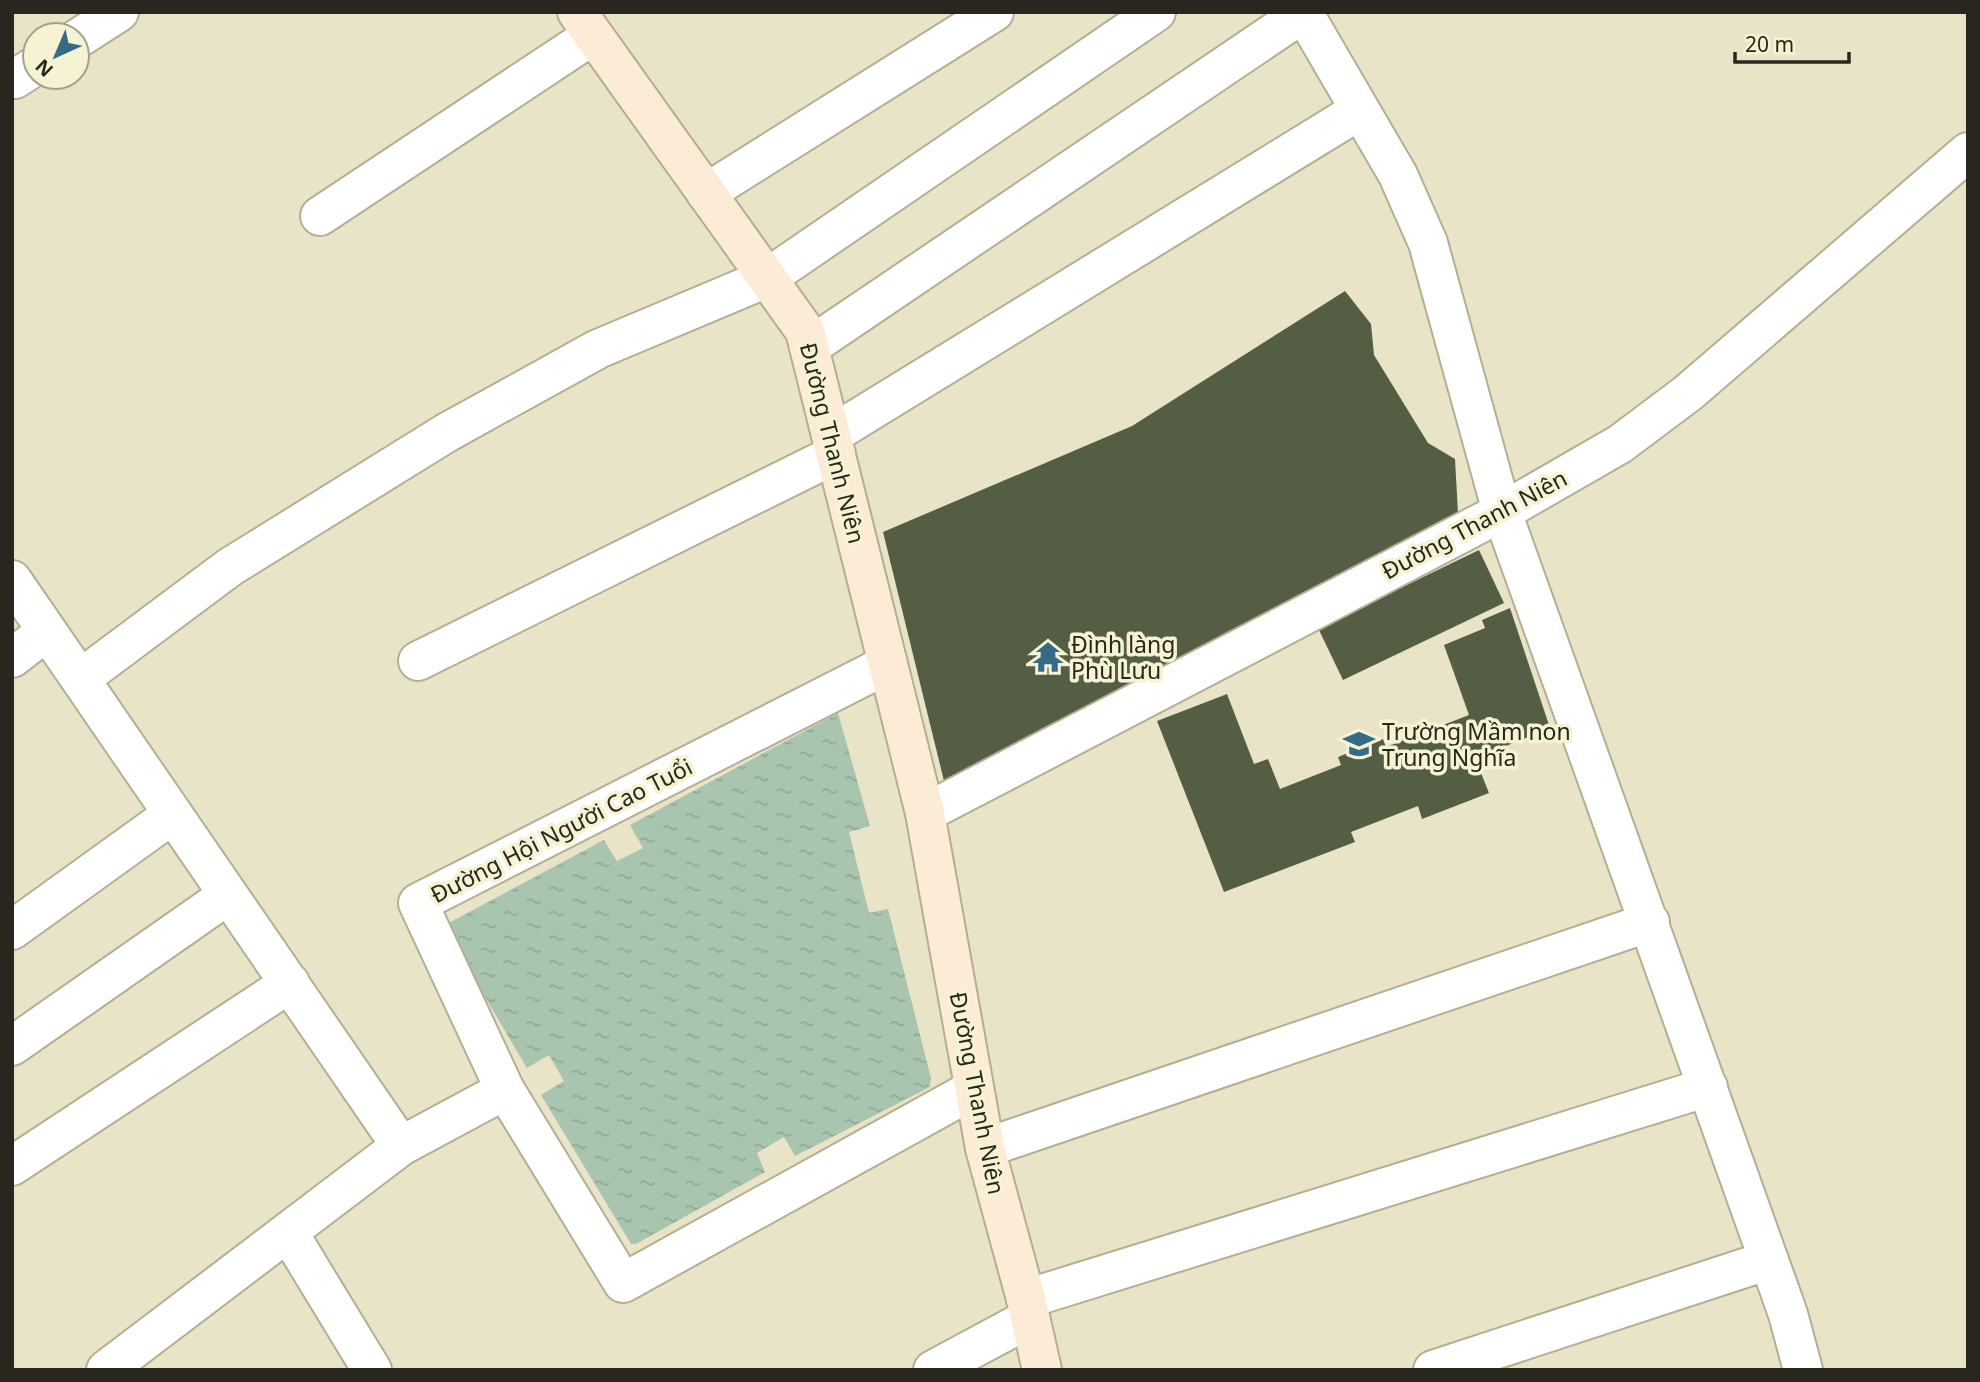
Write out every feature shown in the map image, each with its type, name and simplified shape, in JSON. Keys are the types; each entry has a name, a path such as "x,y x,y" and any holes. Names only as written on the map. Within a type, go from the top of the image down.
{"street":[{"path":"91,30 119,12"},
{"path":"706,193 994,12"},
{"path":"80,679 230,567 446,433 598,349 767,278 1156,12"},
{"path":"809,347 1303,13 1398,174 1428,243 1502,512 1788,1314 1803,1370"},
{"path":"320,216 590,21"},
{"name":"Đường Thanh Niên","path":"590,21 706,193 805,331 925,813 985,1148 1042,1370"},
{"path":"418,661 833,445 1360,110"},
{"name":"Đường Thanh Niên","path":"925,813 1502,512 1620,444 1688,393 1968,152"},
{"path":"12,580 401,1146"},
{"path":"12,658 47,631"},
{"name":"Đường Hội Người Cao Tuổi","path":"505,1090 418,903 888,664"},
{"path":"12,930 173,814"},
{"path":"12,1046 228,895"},
{"path":"985,1148 1650,922"},
{"path":"12,1166 290,983"},
{"path":"933,1370 1028,1309 1708,1087"},
{"path":"106,1370 401,1146 505,1090 623,1283 974,1089"},
{"path":"288,1232 372,1370"},
{"path":"1433,1370 1769,1260"}],"water":[{"path":"838,713 870,826 849,832 869,913 888,909 931,1078 930,1087 795,1156 784,1137 757,1153 765,1172 636,1244 631,1244 541,1095 564,1081 549,1055 527,1068 443,926 604,840 617,861 643,848 630,825"}],"building":[{"name":"Đình làng Phù Lưu","path":"1345,291 1371,324 1374,355 1428,443 1455,459 1458,513 944,781 883,532 1132,426"},
{"path":"1479,550 1504,603 1343,680 1318,628"},
{"path":"1510,608 1550,728 1484,755 1486,759 1477,763 1489,793 1422,819 1418,806 1351,832 1355,842 1224,892 1157,721 1227,694 1254,764 1268,759 1280,789 1341,765 1338,757 1383,739 1386,747 1469,715 1444,645 1485,628 1482,620"}],"place":[{"name":"Đình làng Phù Lưu","path":"1048,657"},
{"name":"Trường Mầm non Trung Nghĩa","path":"1359,744"}]}
